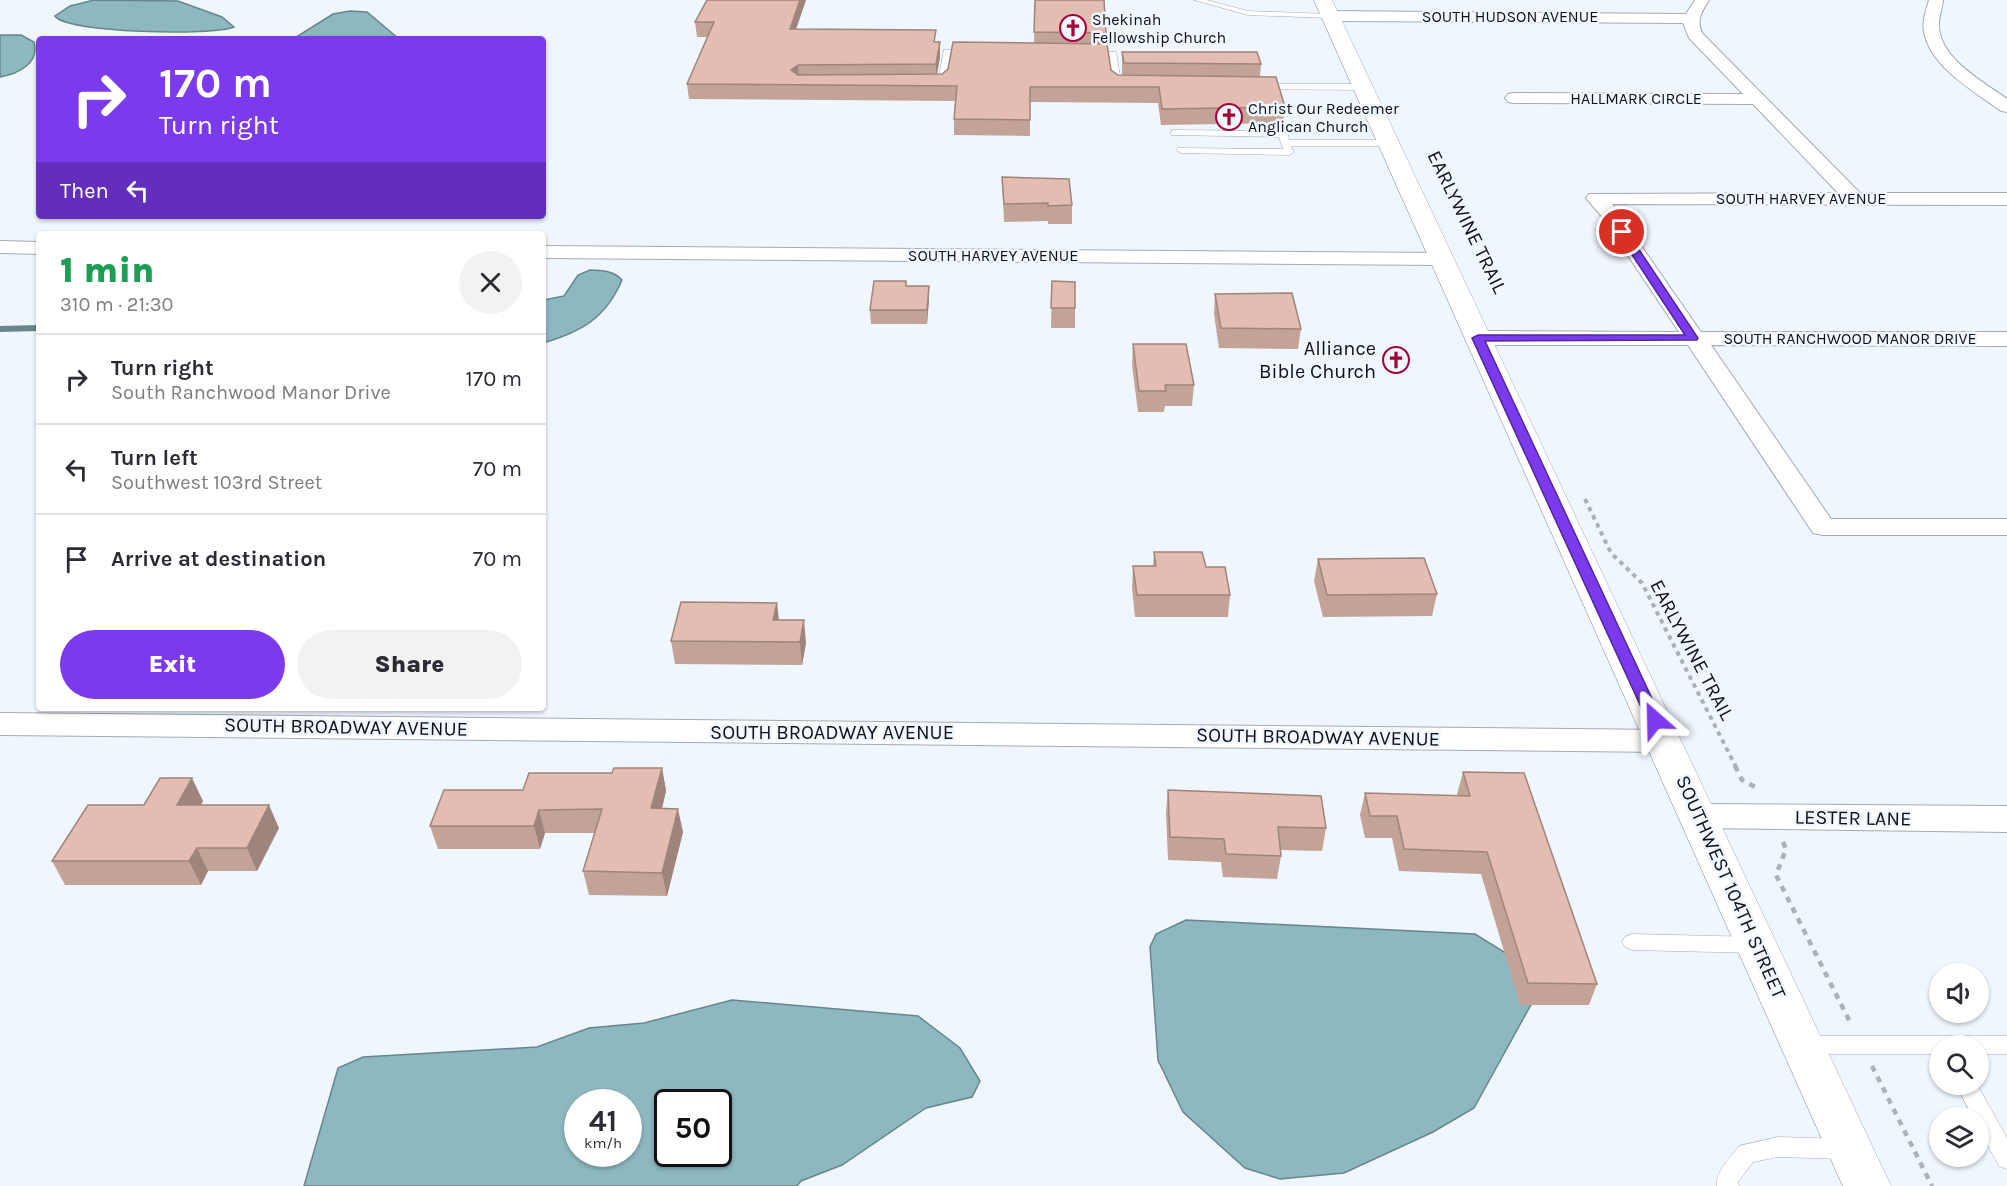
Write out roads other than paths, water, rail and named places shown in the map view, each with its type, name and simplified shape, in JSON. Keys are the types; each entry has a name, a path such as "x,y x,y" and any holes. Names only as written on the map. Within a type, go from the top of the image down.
{"main road":[{"name":"SOUTHWEST 104TH STREET","path":"1327,8 1859,1168"}],"street":[{"path":"1702,0 1690,20 1695,35 1854,198"},
{"path":"1936,0 1932,29 1937,46 1958,69 1999,94 2007,107"},
{"name":"SOUTH HUDSON AVENUE","path":"1327,8 1652,16 1690,20"},
{"name":"HALLMARK CIRCLE","path":"1514,98 1758,99"},
{"name":"SOUTH HARVEY AVENUE","path":"1693,338 1610,214 1596,198 2007,199"},
{"path":"0,247 36,248"},
{"name":"SOUTH HARVEY AVENUE","path":"546,252 1442,259"},
{"name":"SOUTH RANCHWOOD MANOR DRIVE","path":"1478,338 2007,339"},
{"path":"1693,338 1823,527 2007,527"},
{"name":"SOUTH BROADWAY AVENUE","path":"0,724 1665,741"},
{"name":"LESTER LANE","path":"1699,816 2007,819"}],"lane":[{"path":"1198,0 1248,13 1327,8"},
{"path":"930,84 942,84 947,52 983,52"},
{"path":"1077,53 1113,54 1118,62 1117,85 1137,85"},
{"path":"1245,86 1363,87"},
{"path":"1174,133 1282,134 1289,152 1181,150"},
{"path":"1285,143 1389,143"},
{"path":"1632,942 1756,945"},
{"path":"1802,1045 1929,1045"},
{"path":"1989,1045 2007,1045"},
{"path":"1972,1095 2006,1155"},
{"path":"1728,1186 1727,1180 1747,1153 1778,1147 1859,1168"}],"water":[{"path":"94,0 178,1 222,17 234,27 199,31 141,31 84,26 65,22 55,16 70,6"},
{"path":"350,11 367,12 395,36 298,36 333,14"},
{"path":"0,35 21,35 34,42 35,49 31,62 26,66 0,77"},
{"path":"590,270 615,274 622,280 608,304 591,322 569,334 546,342 546,299 564,296 578,275"},
{"path":"1186,920 1475,934 1530,968 1533,1001 1474,1108 1433,1132 1344,1173 1280,1179 1245,1168 1183,1112 1158,1060 1150,947 1156,934"},
{"path":"732,1000 918,1016 960,1048 980,1081 972,1097 926,1108 842,1165 801,1181 797,1186 304,1186 338,1068 363,1057 537,1047 589,1028 644,1023"}],"waterway":[{"path":"0,329 36,328"}],"place":[{"name":"Shekinah Fellowship Church","path":"1073,28"},
{"name":"Christ Our Redeemer Anglican Church","path":"1229,117"},
{"name":"Alliance Bible Church","path":"1396,360"}]}
